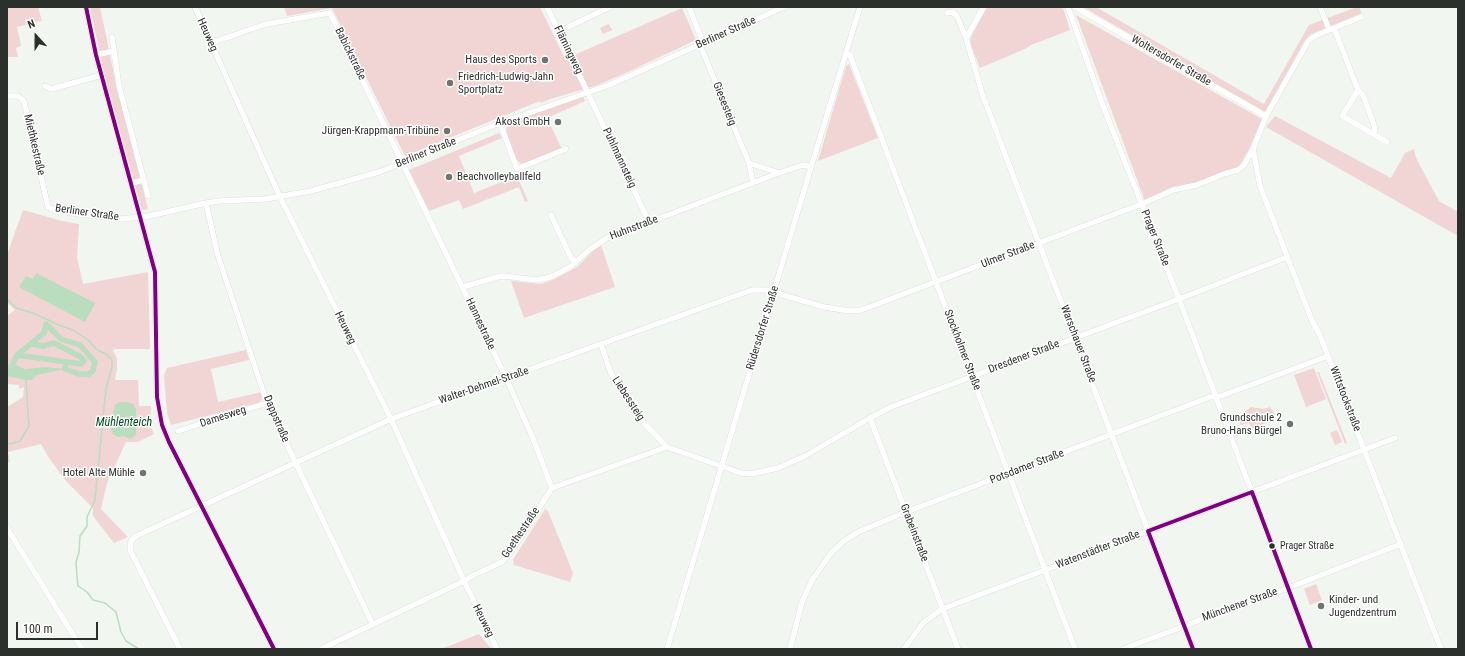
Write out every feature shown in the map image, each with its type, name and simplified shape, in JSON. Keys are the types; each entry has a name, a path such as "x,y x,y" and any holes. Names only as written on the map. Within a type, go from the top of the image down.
{"street":[{"path":"86,7 96,56 132,183 155,272 157,397 159,415 164,431 274,649"},
{"name":"Heuweg","path":"195,7 280,197 390,419 464,581 497,649"},
{"name":"Flämingweg","path":"547,7 589,93"},
{"path":"568,27 610,7"},
{"name":"Giesesteig","path":"689,7 749,163 753,183"},
{"name":"Berliner Straße","path":"48,207 57,211 122,218 141,217 219,201 265,199 311,191 379,172 500,123 589,93 702,44 782,7"},
{"name":"Rüdersdorfer Straße","path":"667,649 860,7"},
{"path":"966,38 984,7"},
{"name":"Prager Straße","path":"1068,7 1103,106 1216,396 1311,649"},
{"name":"Woltersdorfer Straße","path":"1075,7 1266,116"},
{"path":"1320,7 1332,28 1358,90 1363,95 1374,125 1375,130 1373,134"},
{"name":"Warschauer Straße","path":"947,13 952,12 957,16 966,38 983,96 1193,649"},
{"name":"Babickstraße","path":"211,43 266,24 330,13 402,163"},
{"path":"1253,149 1266,116 1309,40 1332,28 1361,17"},
{"path":"112,37 119,86 148,196"},
{"path":"96,56 114,51"},
{"name":"Stockholmer Straße","path":"846,54 850,55 1075,649"},
{"path":"44,86 51,89 102,75"},
{"path":"1358,90 1342,116 1387,142"},
{"name":"Puhlmannsteig","path":"589,93 650,222"},
{"name":"Miethkestraße","path":"7,96 18,96 24,101 48,207"},
{"path":"500,123 517,169 566,149"},
{"name":"Ulmer Straße","path":"774,293 824,307 850,311 861,310 1142,204 1173,190 1197,185 1238,170 1244,165 1253,149"},
{"name":"Wittstockstraße","path":"1253,149 1260,186 1287,257 1365,449 1441,649"},
{"name":"Hannestraße","path":"402,163 506,378 532,436 552,488"},
{"path":"749,163 779,173"},
{"name":"Huhnstraße","path":"463,287 504,276 532,280 545,279 563,272 601,241 779,173 803,165 811,167"},
{"path":"132,183 144,180"},
{"name":"Dappstraße","path":"206,203 218,256 267,403 373,625"},
{"path":"551,215 571,258 576,262"},
{"name":"Dresdener Straße","path":"721,467 750,474 778,468 805,456 891,407 1179,300 1287,257"},
{"name":"Walter-Dehmel-Straße","path":"180,649 130,550 131,541 136,536 390,419 752,290 758,289 774,293"},
{"name":"Liebessteig","path":"601,344 610,372 625,398 643,422 667,447"},
{"name":"Potsdamer Straße","path":"790,649 806,593 817,570 832,552 844,541 858,532 906,512 1210,397 1221,396 1328,356"},
{"name":"Damesweg","path":"178,431 267,403"},
{"name":"Grabeinstraße","path":"870,418 958,649"},
{"name":"Watenstädter Straße","path":"904,649 923,623 942,609 1395,438"},
{"path":"552,488 667,447 721,467"},
{"name":"Goethestraße","path":"322,649 502,562 512,550 552,488"},
{"path":"7,528 82,649"},
{"name":"Münchener Straße","path":"1123,649 1223,610 1247,604 1401,544"}],"shaded area":[{"path":"7,7 38,7 42,21 17,27 21,46 16,48 18,57 7,57"},
{"path":"90,7 100,7 116,84 148,209 142,210 104,73"},
{"name":"Friedrich-Ludwig-Jahn Sportplatz","path":"284,7 540,7 565,59 682,8 696,40 595,86 541,103 540,101 405,156 332,8 287,16"},
{"path":"987,7 1061,7 1063,8 1070,30 1031,45 980,68 970,43 971,37"},
{"path":"1083,7 1096,7 1264,104 1309,25 1357,7 1359,7 1362,13 1311,34 1305,40 1265,112"},
{"path":"1076,15 1262,119 1249,149 1238,168 1145,201"},
{"path":"609,24 612,30 603,34 600,28"},
{"path":"849,64 878,138 818,161 846,66"},
{"path":"583,97 585,101 547,118 562,149 523,164 516,159 506,132 508,123"},
{"path":"1275,116 1391,178 1405,153 1414,149 1416,158 1439,201 1458,212 1458,236 1266,127"},
{"path":"499,133 502,138 459,156 474,193 517,176 528,201 525,202 519,187 463,209 459,200 429,211 409,170"},
{"path":"23,210 62,221 79,224 77,257 83,284 148,272 150,349 114,349 113,351 117,358 115,380 138,380 139,406 151,406 151,427 154,434 138,442 126,442 107,483 101,509 128,537 114,543 93,516 93,508 65,480 41,444 8,452 10,462 7,463 7,407 23,397 24,387 19,389 19,385 7,384 7,316 15,310 7,303 7,252"},
{"path":"601,245 615,287 524,318 511,281 541,284 553,280 577,267"},
{"path":"246,350 249,360 211,369 218,402 262,392 262,399 258,403 171,425 167,413 164,376 167,368"},
{"path":"1314,368 1326,399 1306,407 1294,375"},
{"path":"1317,372 1319,372 1347,443 1345,444"},
{"path":"1251,407 1263,409 1270,407 1275,414 1270,421 1252,429 1249,423 1241,425 1238,421 1239,416"},
{"path":"1337,430 1342,442 1335,445 1330,433"},
{"path":"545,509 548,511 573,573 570,582 514,565 513,560"},
{"path":"1316,584 1322,600 1310,605 1304,589"},
{"path":"479,634 491,649 440,649 454,644"}],"water":[{"path":"36,273 95,303 85,322 19,287 26,276 33,279"},
{"path":"13,364 25,369 45,367 65,369 37,375 32,380 26,380 7,376 7,365"},
{"name":"Mühlenteich","path":"120,402 133,404 136,409 136,435 130,439 124,436 118,437 113,434 111,430 115,405"}],"waterway":[{"path":"7,299 16,308 33,313 73,330 88,340 97,350 106,354 112,360 112,367 106,388 95,500 87,517 87,526 80,536 79,552 76,562 77,576 78,586 87,592 93,600 105,603 116,612 121,632 126,641 139,649"},
{"path":"13,364 17,355 44,333 46,324 61,339 80,345 95,362 93,371 89,374 79,374 65,369 66,362"},
{"path":"17,355 81,364 84,361 81,357 54,343 43,346 31,344"},
{"path":"7,443 11,444 20,441 29,426 26,380"}],"transit line":[{"path":"86,7 96,55 155,272 157,397 162,425 169,442 274,649"},
{"path":"1193,649 1148,531 1252,492 1311,649"}],"place":[{"name":"Haus des Sports","path":"545,60"},
{"name":"Friedrich-Ludwig-Jahn Sportplatz","path":"450,83"},
{"name":"Akost GmbH","path":"558,122"},
{"name":"Jürgen-Krappmann-Tribüne","path":"447,131"},
{"name":"Beachvolleyballfeld","path":"449,177"},
{"name":"Grundschule 2 Bruno-Hans Bürgel","path":"1290,424"},
{"name":"Hotel Alte Mühle","path":"143,473"},
{"name":"Prager Straße","path":"1272,546"},
{"name":"Kinder- und Jugendzentrum","path":"1321,606"}]}
